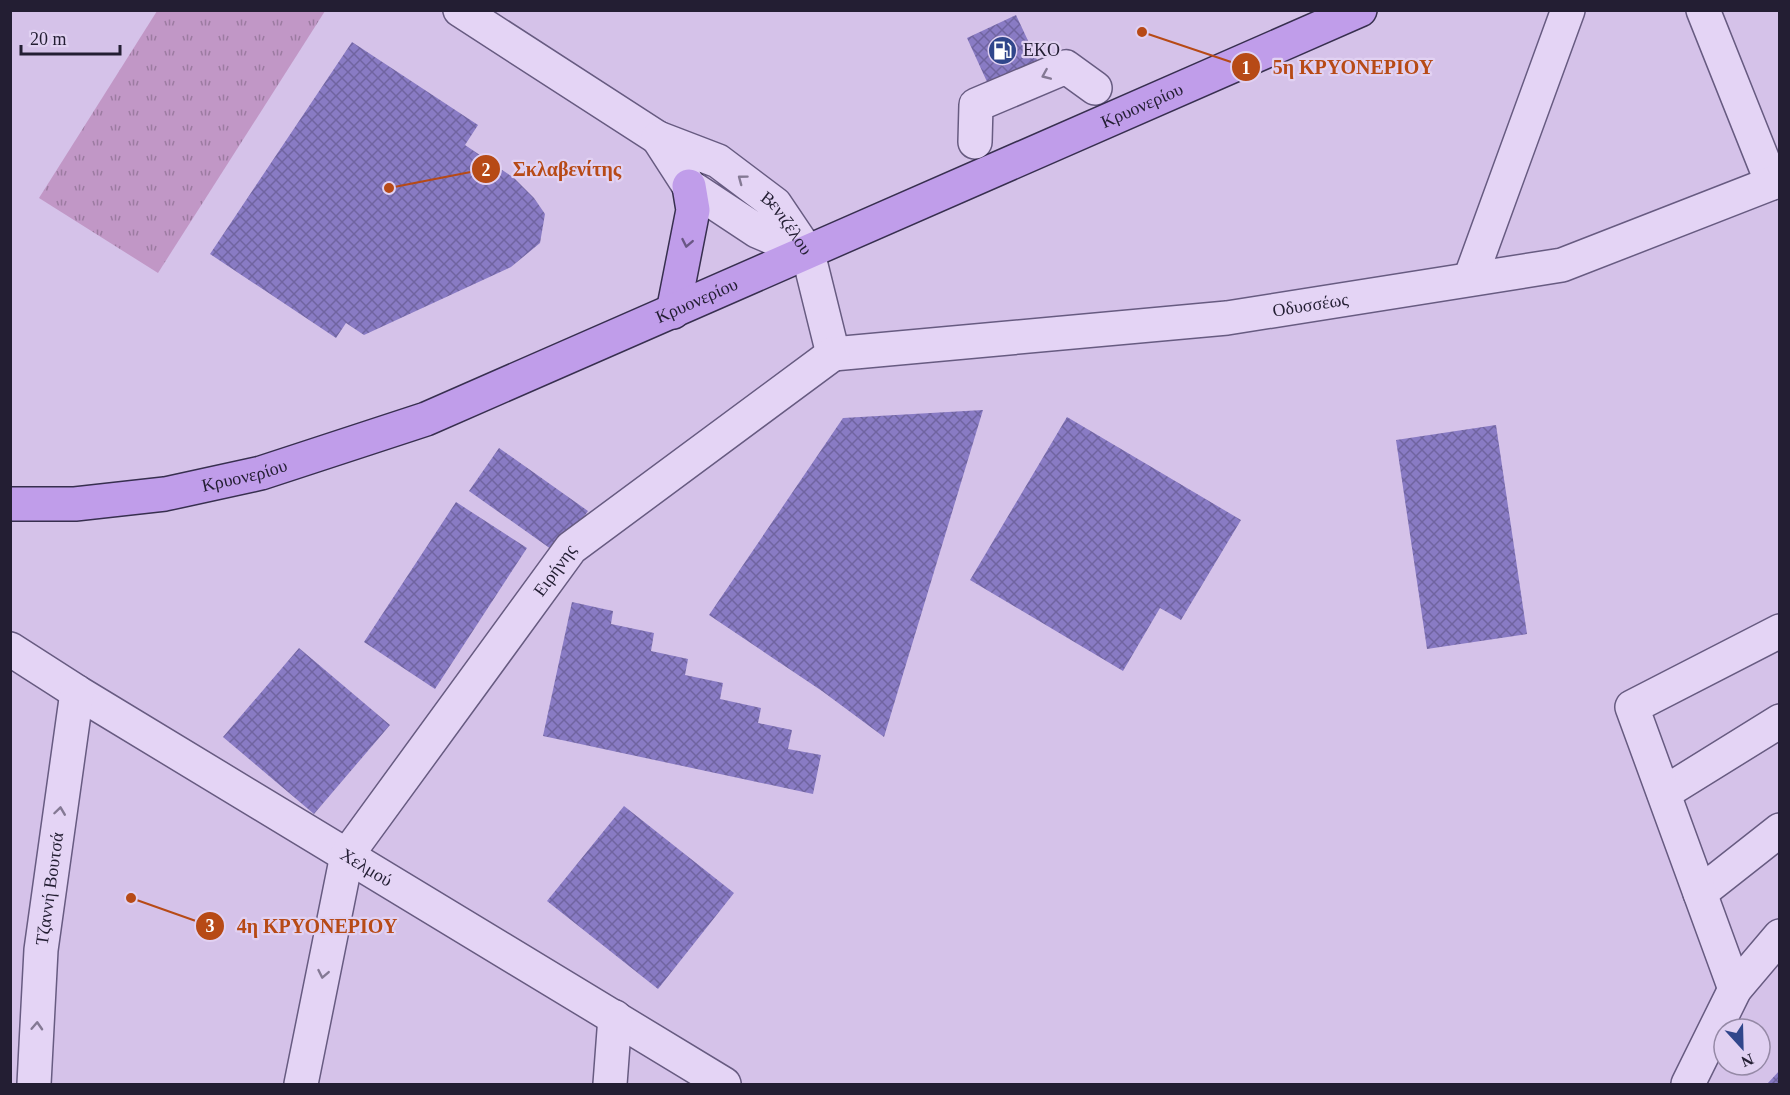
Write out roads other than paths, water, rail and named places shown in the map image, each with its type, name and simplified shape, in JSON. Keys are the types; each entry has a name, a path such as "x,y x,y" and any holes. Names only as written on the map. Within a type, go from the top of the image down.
{"main road":[{"name":"Κρυονερίου","path":"10,504 75,504 165,494 261,473 426,419 1360,10"},
{"path":"673,312 693,210 689,186"}],"street":[{"name":"Βενιζέλου","path":"460,10 658,138 718,161 775,204 808,253"},
{"path":"1470,279 1568,10"},
{"name":"Οδυσσέως","path":"833,354 1227,318 1562,265 1776,181 1703,10"},
{"path":"975,142 976,105 1066,66 1095,88"},
{"name":"Βενιζέλου","path":"658,138 689,186 757,231 808,253"},
{"path":"808,253 833,354"},
{"name":"Ειρήνης","path":"347,855 571,548 833,354"},
{"path":"1736,989 1632,707 1779,631"},
{"name":"Χελμού","path":"10,649 77,692 724,1084"},
{"name":"Τζαννή Βουτσά","path":"34,1084 42,950 77,692"},
{"path":"1664,793 1779,721"},
{"path":"1700,893 1779,830"},
{"path":"301,1084 347,855"},
{"path":"1688,1084 1736,989 1779,936"},
{"path":"610,1084 615,1017"}],"place":[{"name":"5η ΚΡΥΟΝΕΡΙΟΥ","path":"1142,32"},
{"name":"EKO","path":"1002,50"},
{"name":"Σκλαβενίτης","path":"389,188"},
{"name":"4η ΚΡΥΟΝΕΡΙΟΥ","path":"131,898"}]}
